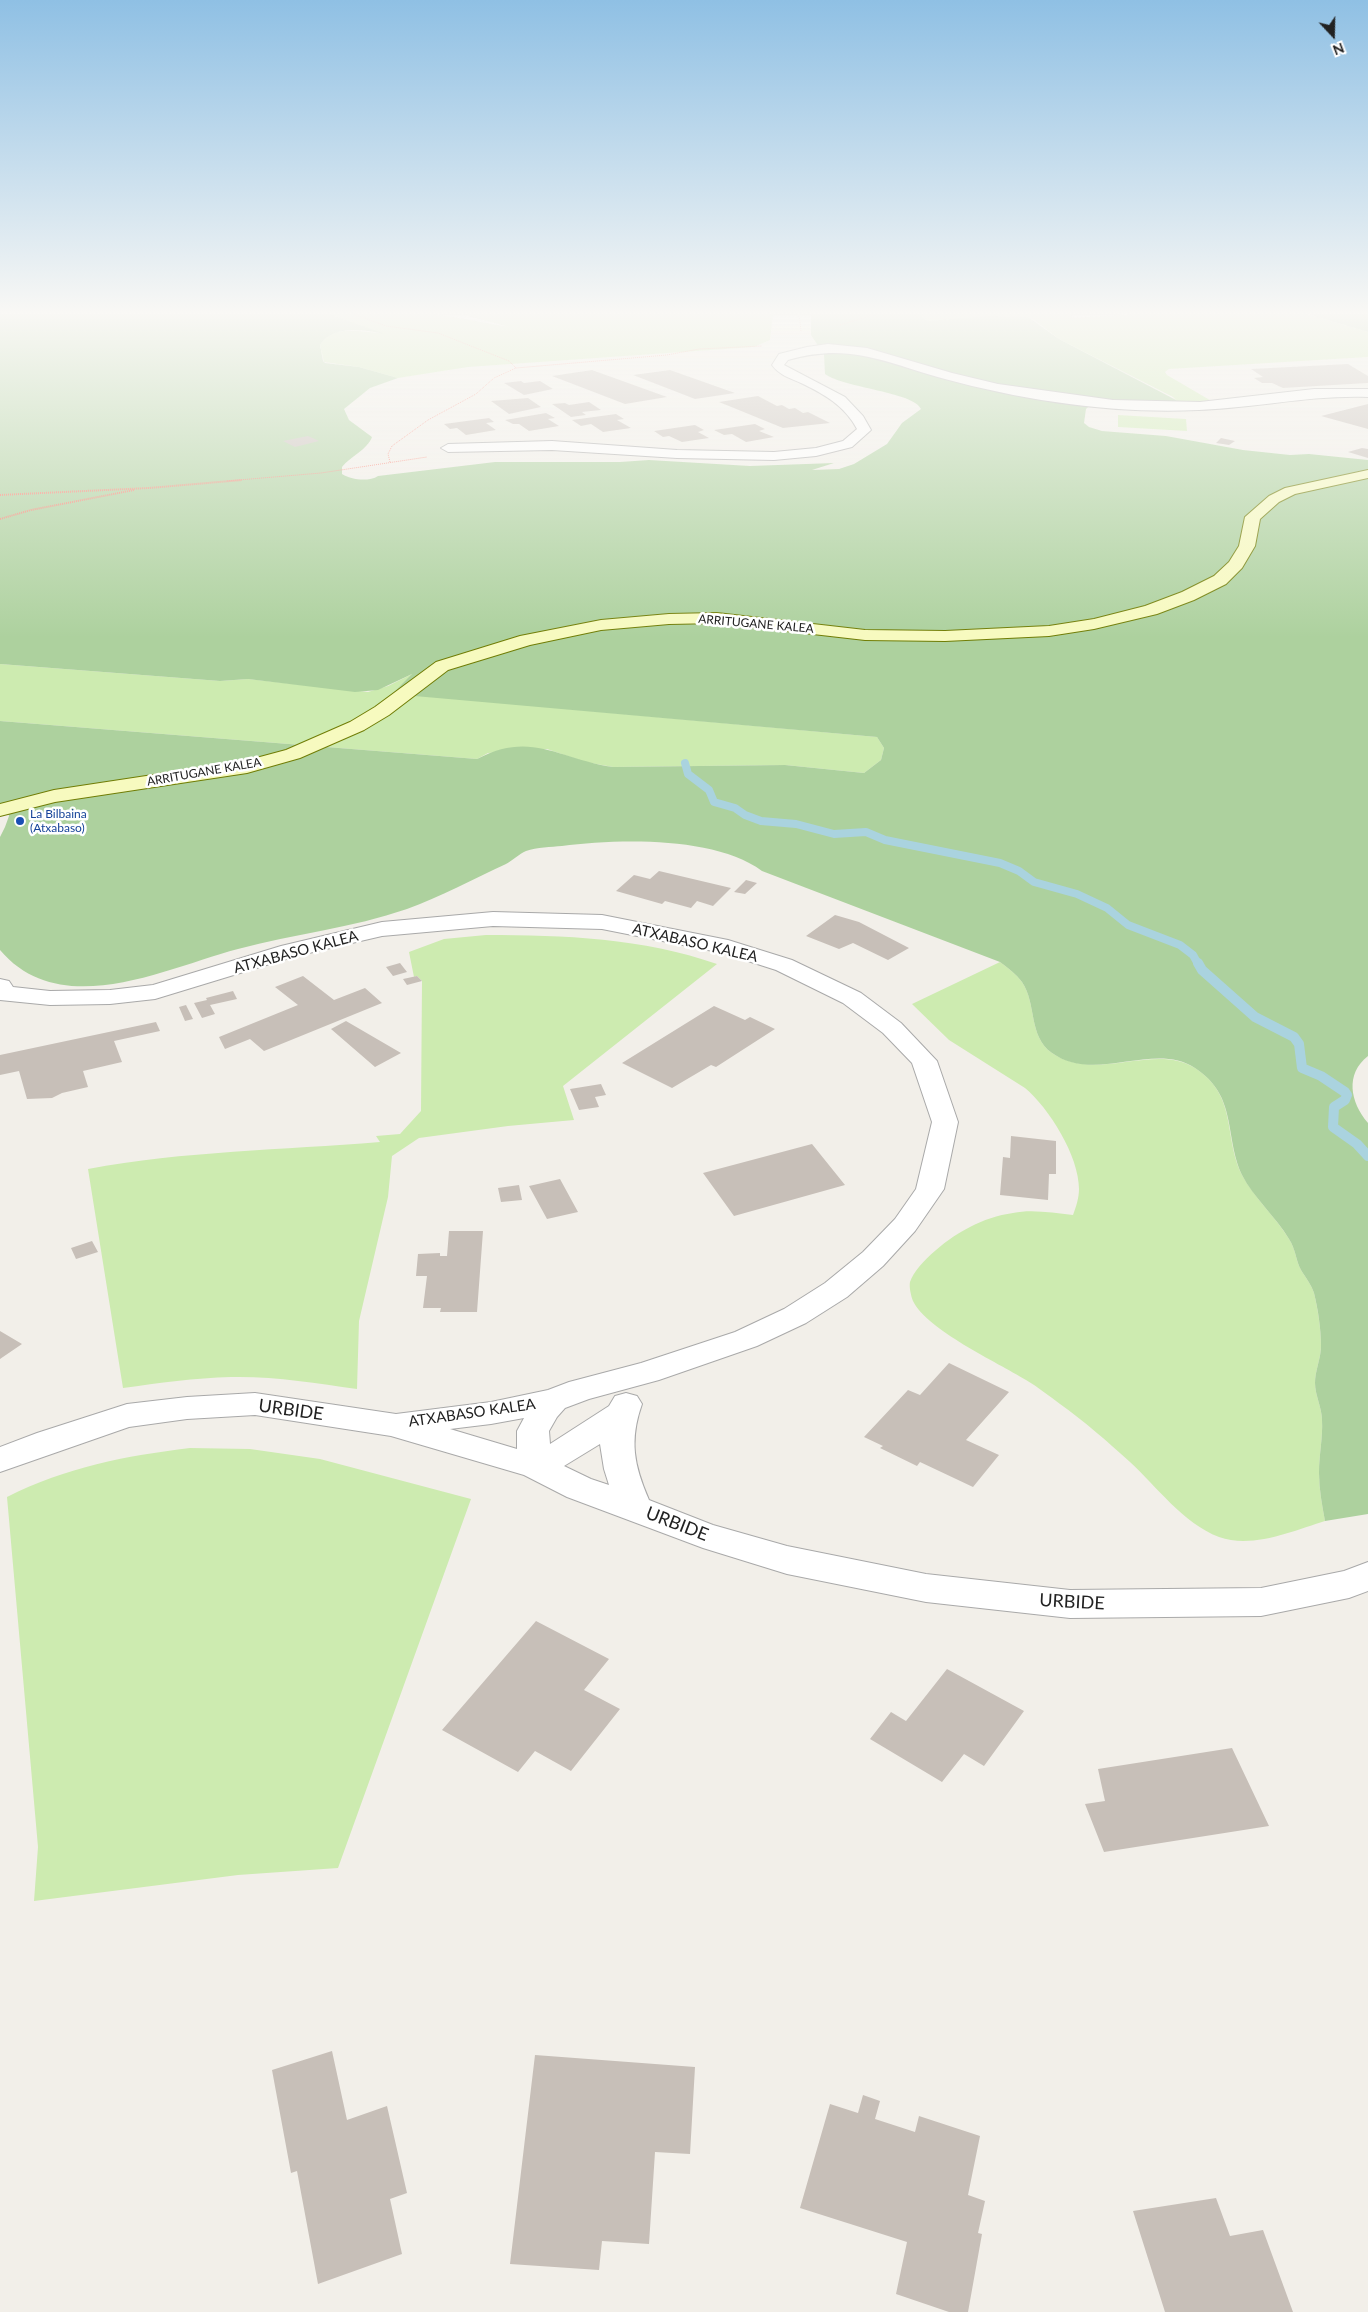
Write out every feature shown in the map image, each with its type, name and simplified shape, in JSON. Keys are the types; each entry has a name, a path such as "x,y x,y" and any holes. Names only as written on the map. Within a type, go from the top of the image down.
{"street":[{"path":"448,448 563,446 754,456 789,456 840,447 861,436 864,430 861,422"},
{"name":"ARRITUGANE KALEA","path":"0,810 54,796 247,767 293,754 357,726 382,711 442,666 526,640 600,625 669,619 717,618 865,635 945,636 1049,631 1094,624 1151,610 1188,596 1220,580 1236,565 1247,546 1253,517 1274,499 1290,491 1368,474"},
{"name":"ATXABASO KALEA","path":"2,992 50,998 110,997 155,992 289,950 382,929 493,919 602,922 728,947 784,965 852,998 892,1028 924,1061 945,1122 930,1189 905,1225 873,1259 836,1290 795,1316 746,1339 648,1372 580,1390 554,1400 491,1413 391,1424"},
{"path":"636,1508 619,1469 615,1448 622,1413 628,1398 648,1372"},
{"name":"ATXABASO KALEA","path":"535,1466 533,1431 544,1410 554,1400"},
{"name":"URBIDE","path":"0,1460 48,1441 127,1416 187,1408 255,1404 391,1424 535,1466 579,1488 636,1508 703,1535 787,1560 926,1588 1070,1604 1261,1602 1349,1584 1368,1576"},
{"path":"535,1466 566,1451 622,1413"}],"path":[{"path":"390,462 388,454 392,446 425,422"},
{"path":"0,495 149,488 320,473 435,456"},
{"path":"0,519 31,510 149,488"}],"green space":[{"path":"0,422 352,422 372,437 363,449 342,467 342,474 360,480 378,476 495,462 620,462 649,460 750,466 834,463 812,470 839,469 854,464 887,444 904,422 1084,422 1089,427 1102,431 1166,436 1243,450 1368,460 1368,1056 1356,1071 1353,1088 1357,1106 1368,1123 1368,1514 1325,1521 1319,1479 1322,1415 1315,1383 1321,1351 1321,1339 1314,1293 1299,1267 1289,1239 1242,1175 1233,1146 1228,1117 1218,1091 1209,1079 1195,1068 1179,1061 1161,1059 1087,1065 1069,1061 1052,1053 1039,1038 1030,1000 1022,982 1000,962 762,871 742,860 719,851 693,846 637,842 544,847 526,851 506,864 444,893 386,916 238,949 147,977 115,984 83,986 53,983 25,971 0,950 0,837 9,816 8,810 0,804 0,721 477,759 496,751 513,747 530,747 545,749 613,767 785,765 864,773 881,760 884,748 877,737 392,694 412,674 378,690 355,692 248,679 220,681 0,664"},
{"path":"1118,422 1186,422 1187,431 1118,427"},
{"path":"0,664 220,681 248,679 368,692 388,686 414,673 393,693 877,737 884,748 881,760 864,773 785,765 613,767 585,762 547,749 488,753 477,759 0,721"},
{"path":"486,935 574,937 632,943 661,948 717,964 563,1086 574,1120 508,1126 419,1138 392,1156 388,1197 359,1321 357,1389 294,1380 247,1377 190,1380 123,1388 88,1169 160,1158 380,1142 376,1136 400,1134 421,1111 422,981 417,976 414,977 409,952 444,939"},
{"path":"1000,962 1022,982 1030,1000 1039,1038 1052,1053 1069,1061 1087,1064 1162,1059 1179,1061 1195,1068 1209,1079 1218,1091 1228,1117 1236,1160 1242,1175 1289,1239 1299,1267 1314,1293 1321,1340 1321,1351 1315,1383 1322,1415 1319,1479 1325,1521 1286,1534 1259,1540 1232,1540 1206,1531 1182,1514 1130,1462 1078,1417 1030,1383 947,1334 932,1323 913,1301 910,1292 910,1282 914,1274 927,1258 962,1231 991,1218 1020,1212 1073,1215 1077,1202 1079,1189 1074,1162 1061,1134 1044,1108 1025,1088 949,1040 912,1004"},
{"path":"190,1448 250,1449 320,1459 471,1499 338,1868 238,1875 34,1901 38,1847 7,1497 74,1470 119,1459"}],"building":[{"path":"494,422 486,423 496,430 466,435 457,428 450,429 444,424"},
{"path":"509,422 553,422 559,426 529,431 519,424"},
{"path":"575,422 620,422 631,428 603,432 591,424 581,426"},
{"path":"768,422 830,423 783,428"},
{"path":"1342,422 1368,422 1368,429"},
{"path":"755,424 765,429 759,431 774,437 746,442 732,434 724,435 714,430"},
{"path":"695,425 704,430 698,432 709,438 682,442 669,436 663,437 654,431"},
{"path":"308,436 319,441 295,447 283,441"},
{"path":"1221,438 1235,441 1229,445 1216,443"},
{"path":"1362,448 1368,449 1368,458 1348,452"},
{"path":"659,871 731,888 713,906 697,901 691,908 665,901 662,904 616,891 634,875 650,879"},
{"path":"746,880 757,883 745,894 734,892"},
{"path":"835,915 859,922 909,948 888,960 853,943 839,949 806,936"},
{"path":"400,963 407,972 393,976 386,967"},
{"path":"303,976 334,1000 365,988 382,1003 264,1051 250,1039 225,1049 219,1037 298,1005 275,987"},
{"path":"417,976 422,981 407,985 403,979"},
{"path":"233,991 237,999 210,1005 215,1014 202,1018 194,1003"},
{"path":"186,1005 193,1019 185,1021 179,1007"},
{"path":"714,1006 745,1020 750,1017 775,1029 716,1067 711,1065 672,1088 622,1063"},
{"path":"346,1021 401,1053 375,1067 331,1029"},
{"path":"156,1022 160,1031 114,1041 122,1062 83,1071 88,1087 62,1093 52,1098 27,1099 19,1071 0,1075 0,1055"},
{"path":"601,1084 606,1095 595,1097 599,1107 579,1110 570,1089"},
{"path":"1011,1136 1056,1141 1056,1174 1049,1174 1048,1200 1000,1195 1003,1157 1010,1158"},
{"path":"812,1144 845,1185 734,1216 703,1173"},
{"path":"560,1179 578,1212 547,1219 529,1186"},
{"path":"519,1185 522,1200 501,1202 498,1188"},
{"path":"449,1231 483,1231 477,1312 440,1312 441,1308 423,1308 427,1276 416,1276 418,1254 440,1253 440,1256 447,1256"},
{"path":"92,1241 98,1252 76,1259 71,1248"},
{"path":"0,1331 22,1344 0,1359"},
{"path":"949,1363 1009,1392 966,1440 999,1455 973,1487 920,1462 917,1466 880,1448 883,1446 864,1437 908,1390 920,1395"},
{"path":"536,1621 609,1659 584,1690 620,1709 571,1771 535,1751 518,1772 442,1730"},
{"path":"947,1669 1024,1711 984,1766 964,1754 942,1782 870,1739 891,1712 906,1721"},
{"path":"1232,1748 1269,1826 1104,1852 1085,1804 1105,1801 1098,1769"},
{"path":"332,2051 347,2120 387,2106 407,2193 390,2199 402,2254 318,2284 297,2171 291,2173 272,2070"},
{"path":"535,2055 695,2067 690,2154 655,2152 649,2244 602,2241 599,2270 510,2264"},
{"path":"863,2095 880,2101 875,2119 915,2132 919,2116 980,2136 968,2195 985,2201 978,2233 982,2234 968,2312 949,2312 896,2294 907,2242 800,2208 830,2104 858,2113"},
{"path":"1216,2198 1230,2236 1263,2230 1293,2312 1165,2312 1133,2211"}],"waterway":[{"path":"685,763 688,774 709,790 714,802 735,808 745,815 761,821 796,824 834,834 866,832 885,840 1000,863 1019,871 1034,882 1077,894 1107,908 1128,925 1180,945 1193,955 1198,964"},
{"path":"1198,963 1202,970 1255,1017 1294,1037 1299,1044 1302,1068 1321,1076 1345,1092 1347,1095 1345,1100 1334,1107 1333,1127 1357,1144 1368,1156"}],"place":[{"name":"La Bilbaina (Atxabaso)","path":"20,821"}]}
